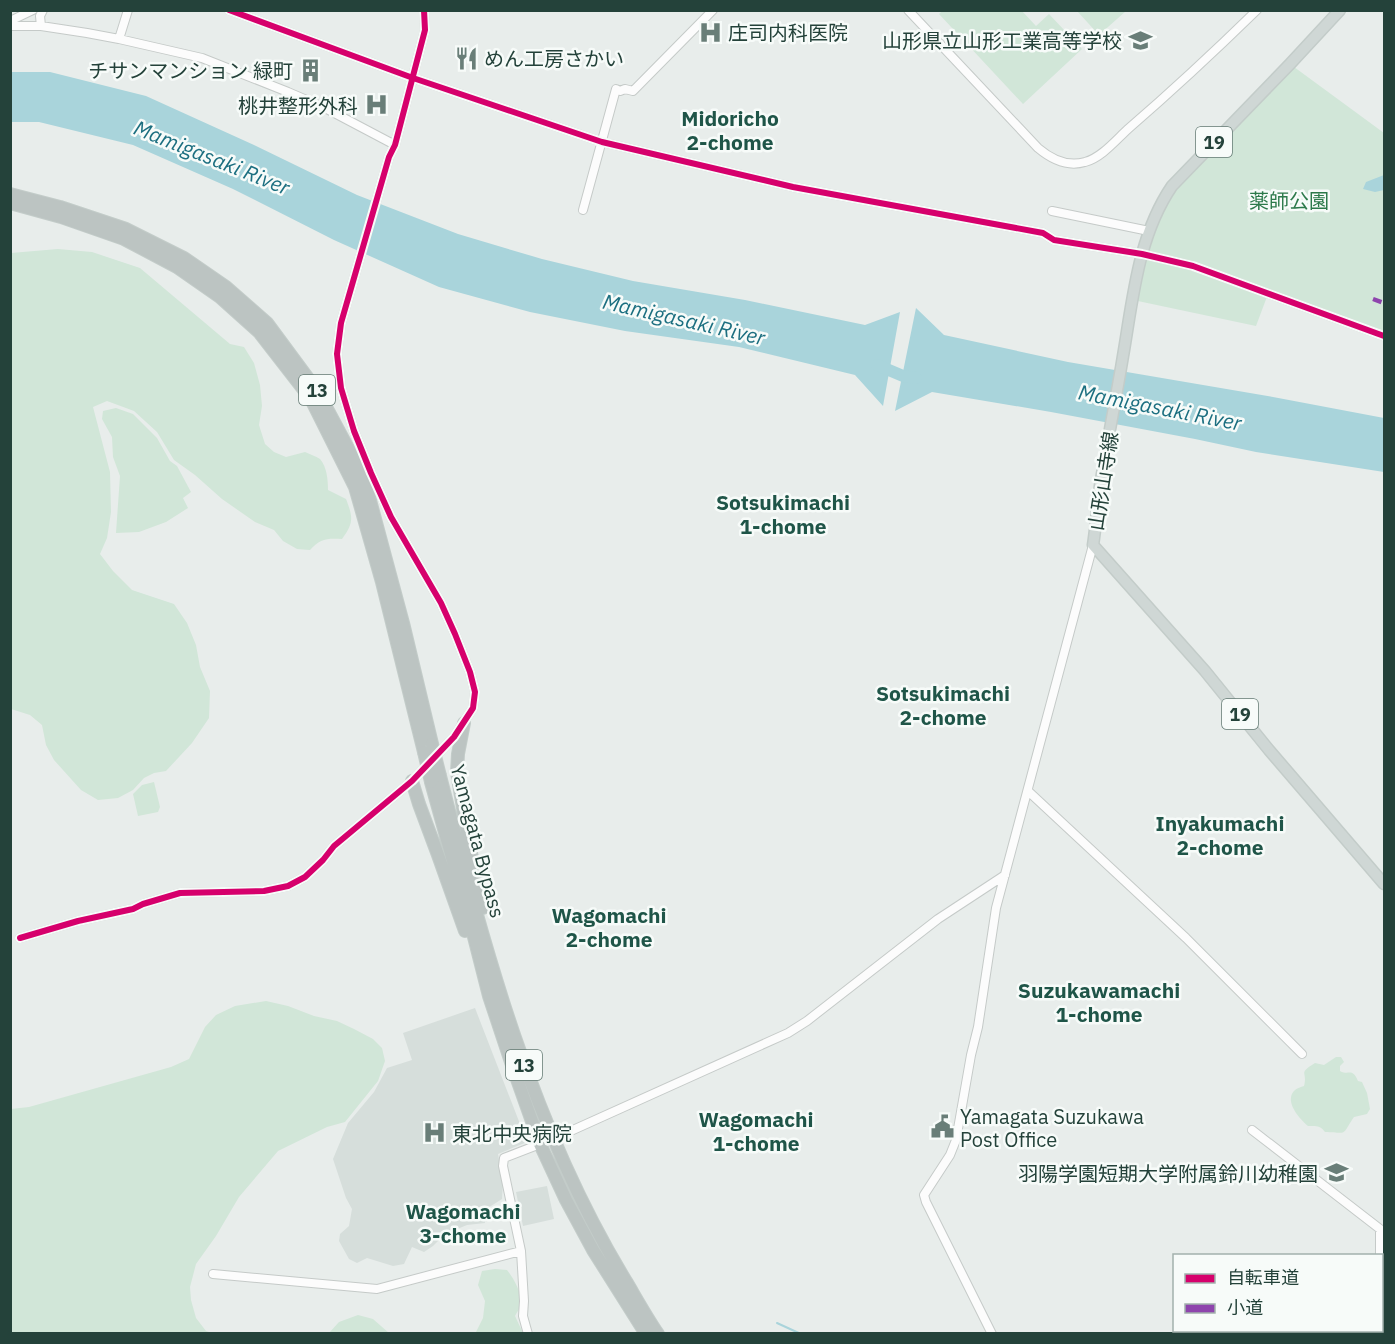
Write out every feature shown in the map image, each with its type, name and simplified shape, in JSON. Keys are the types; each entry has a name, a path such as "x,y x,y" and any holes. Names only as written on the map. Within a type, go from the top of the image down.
{"highway":[{"name":"Yamagata Bypass","path":"10,194 60,207 126,229 184,258 225,287 267,323 318,392 364,478 403,623 428,748 473,933 494,994 553,1139 580,1197 609,1254 658,1334"},
{"name":"Yamagata Bypass","path":"10,203 61,217 124,239 177,267 220,297 259,332 310,399 355,487 428,748"},
{"path":"464,723 457,772 494,994"},
{"path":"412,781 438,855 494,994"},
{"name":"Yamagata Bypass","path":"494,994 513,1068 540,1143 566,1200 593,1250 646,1334"}],"main road":[{"name":"山形山寺線","path":"1340,10 1172,186 1160,205 1142,254 1100,489 1093,545 1205,671 1269,750 1384,884"}],"street":[{"path":"10,21 33,10"},
{"path":"41,26 40,16 43,10"},
{"path":"119,39 129,10"},
{"path":"229,10 414,78 602,142 793,187 1043,233 1054,240 1142,254 1193,266 1384,336"},
{"path":"20,938 78,921 133,909 180,893 264,891 288,886 304,877 323,860 334,846 412,781 454,737 473,708 475,692 455,634 441,603 390,517 363,452 341,388 337,354 340,323 414,78 425,30 424,10"},
{"path":"583,210 615,89 633,91 713,10"},
{"path":"908,10 1038,148 1051,158 1073,163 1085,162 1100,155 1257,10"},
{"path":"10,26 41,26 119,39 202,58 305,100 395,145"},
{"path":"1052,211 1149,231"},
{"path":"992,1334 924,1195 950,1155 961,1121 996,908 1093,545"},
{"path":"1028,791 1186,938 1302,1054"},
{"path":"528,1334 523,1316 521,1251 503,1166 504,1158 553,1139 788,1033 807,1021 938,919 1005,875"},
{"path":"1252,1130 1382,1226 1380,1254"},
{"path":"213,1274 377,1289 521,1251"}],"shaded area":[{"name":"東北中央病院","path":"475,1008 527,1142 498,1154 503,1181 502,1199 483,1211 485,1223 467,1225 445,1234 424,1252 412,1247 404,1264 393,1266 367,1258 357,1263 349,1259 339,1241 340,1234 349,1226 352,1209 333,1159 348,1123 374,1092 387,1068 412,1060 403,1033"},
{"path":"547,1186 554,1219 523,1226 516,1192"}],"green space":[{"path":"942,11 1022,11 1036,26 1049,14 1082,49 1023,104 939,14"},
{"path":"1077,11 1126,11 1099,35"},
{"name":"薬師公園","path":"1290,64 1384,133 1384,333 1268,294 1256,326 1133,300 1160,205"},
{"path":"58,249 92,252 140,268 230,344 244,347 254,363 260,385 262,406 259,425 265,444 274,452 286,457 305,452 320,459 326,470 328,490 346,499 351,515 349,529 342,539 324,540 310,550 297,549 283,541 274,530 255,522 222,499 174,460 157,432 134,411 107,401 93,407 110,472 111,512 107,538 100,554 132,590 174,604 187,623 210,691 209,718 192,743 166,771 144,778 133,790 118,798 98,800 81,790 54,760 46,745 42,725 30,715 11,709 11,253"},
{"path":"116,408 133,414 157,438 170,461 177,466 191,492 183,498 188,508 166,522 139,532 116,533 120,476 113,457 112,437 102,419 103,411"},
{"path":"154,782 160,807 158,812 138,816 133,794 142,785"},
{"path":"266,1001 337,1021 354,1029 373,1039 382,1048 385,1061 378,1081 345,1122 327,1127 278,1151 239,1197 196,1264 190,1287 191,1300 196,1318 206,1331 212,1333 11,1333 11,1109 29,1107 171,1067 189,1059 205,1027 216,1015 235,1006"},
{"path":"1336,1057 1341,1057 1344,1062 1340,1066 1340,1071 1352,1073 1358,1081 1362,1082 1370,1109 1367,1114 1354,1117 1341,1133 1325,1132 1320,1127 1308,1126 1294,1110 1291,1099 1295,1090 1304,1086 1306,1069 1315,1063 1324,1065"},
{"path":"507,1270 517,1285 521,1303 515,1316 523,1333 475,1334 483,1318 485,1301 478,1285 482,1271"},
{"path":"358,1315 373,1319 389,1333 329,1333 339,1322"}],"water":[{"path":"10,72 50,72 146,96 357,195 458,234 542,259 633,281 745,300 865,325 900,312 883,406 855,375 739,347 625,331 530,312 439,287 334,240 233,189 133,145 39,122 11,122"},
{"path":"1384,175 1384,190 1375,192 1363,189 1366,182"},
{"path":"916,308 944,335 1068,362 1384,418 1384,472 1256,452 1051,412 932,392 895,411"}],"waterway":[{"name":"Mamigasaki River","path":"877,365 903,376 916,378"},
{"path":"777,1323 801,1334"}],"marked path":[{"path":"1373,299 1384,303"}],"cycle path":[{"path":"229,10 413,78 602,142 793,187 1043,233 1054,240 1142,254 1193,266 1384,336"},
{"path":"20,938 78,921 133,909 180,893 264,891 288,886 305,877 334,846 412,781 454,737 473,708 475,692 455,634 441,603 391,517 354,431 341,388 337,354 341,323 389,157 395,145 425,30 424,10"}],"place":[{"name":"庄司内科医院","path":"710,32"},
{"name":"山形県立山形工業高等学校","path":"1140,40"},
{"name":"めん工房さかい","path":"466,58"},
{"name":"チサンマンション 緑町","path":"311,70"},
{"name":"桃井整形外科","path":"376,105"},
{"name":"Yamagata Suzukawa Post Office","path":"942,1127"},
{"name":"東北中央病院","path":"434,1133"},
{"name":"羽陽学園短期大学附属鈴川幼稚園","path":"1336,1173"}],"district":[{"name":"Midoricho 2-chome","path":"730,130"},
{"name":"Sotsukimachi 1-chome","path":"783,514"},
{"name":"Sotsukimachi 2-chome","path":"943,705"},
{"name":"Inyakumachi 2-chome","path":"1220,835"},
{"name":"Wagomachi 2-chome","path":"609,927"},
{"name":"Suzukawamachi 1-chome","path":"1099,1002"},
{"name":"Wagomachi 1-chome","path":"756,1131"},
{"name":"Wagomachi 3-chome","path":"463,1223"}]}
